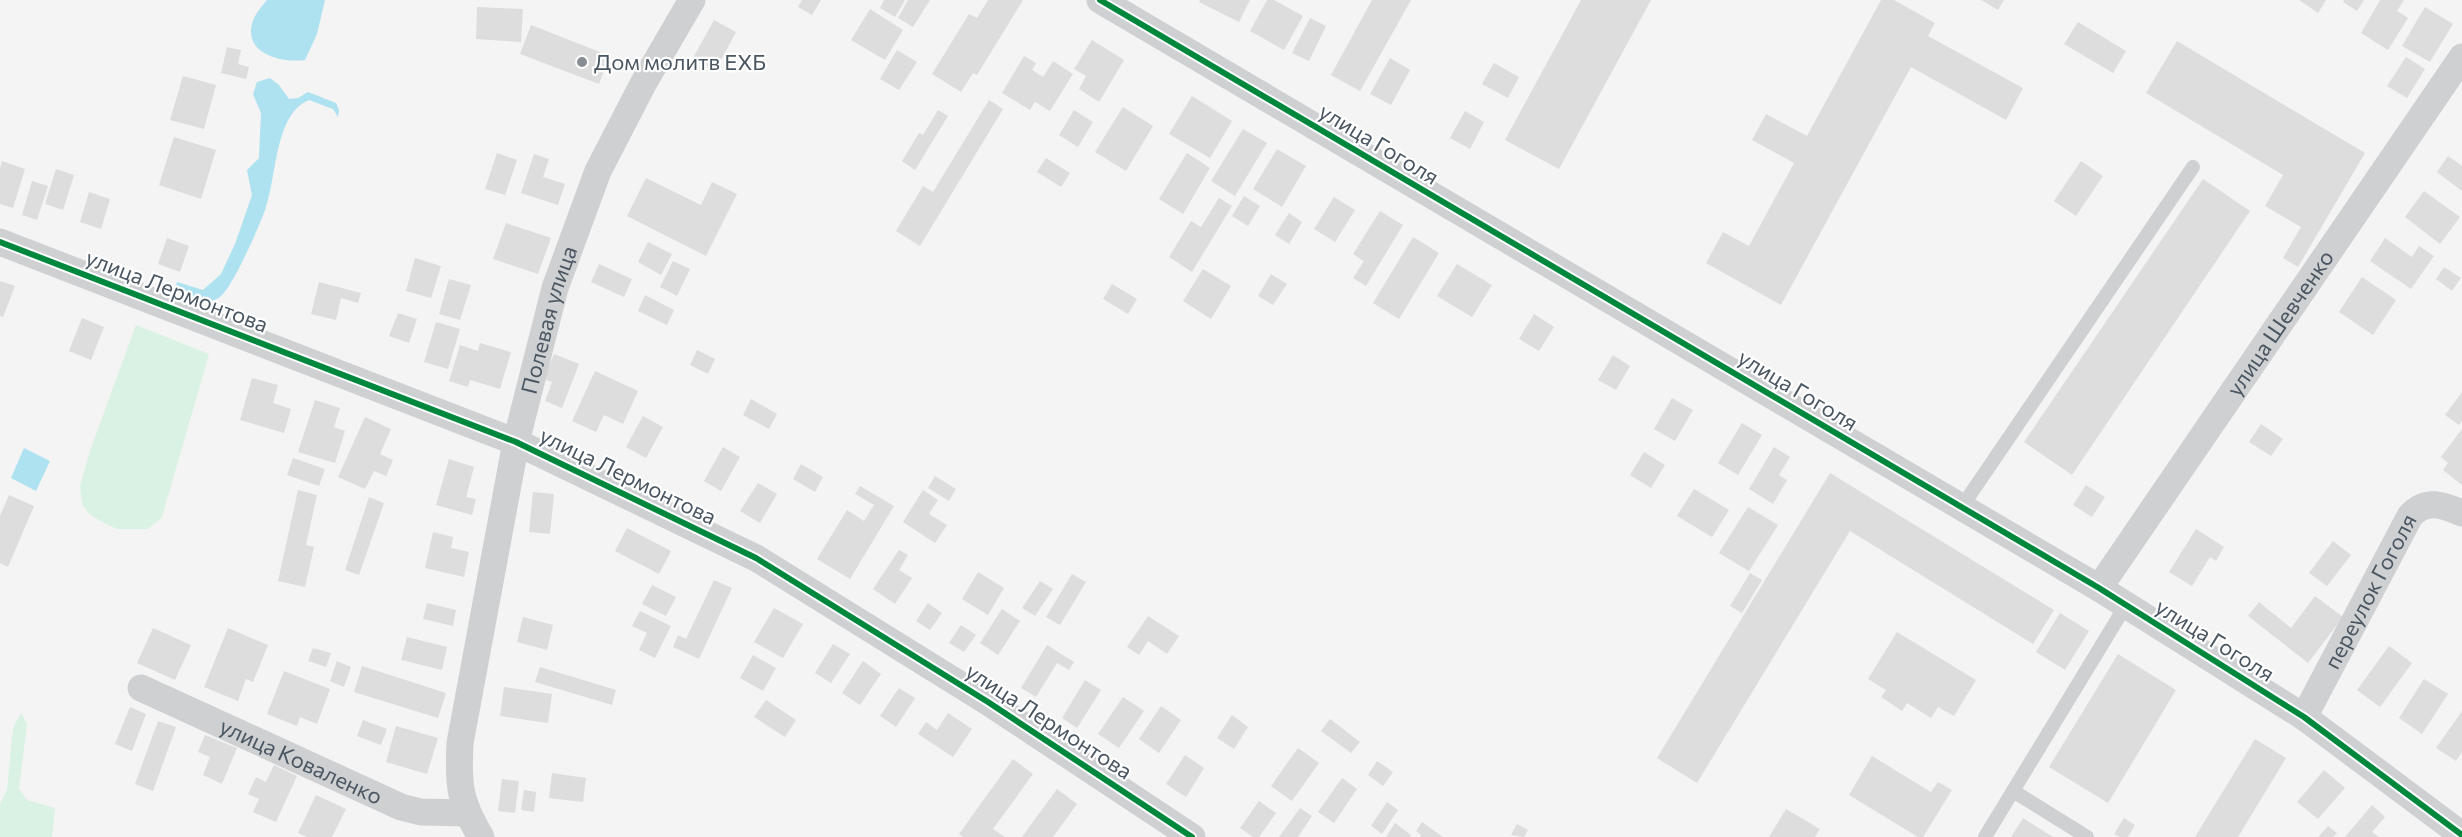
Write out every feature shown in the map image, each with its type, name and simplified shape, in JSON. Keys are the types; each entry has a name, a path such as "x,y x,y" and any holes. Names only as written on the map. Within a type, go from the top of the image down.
{"street":[{"name":"Полевая улица","path":"481,837 466,813 459,780 460,743 516,442 555,288 598,171 643,84 692,0"},
{"name":"улица Гоголя","path":"1100,0 2126,605 2304,717 2462,835"},
{"name":"улица Шевченко","path":"2098,588 2462,57"},
{"name":"улица Лермонтова","path":"0,242 516,442 756,558 988,702 1191,837"},
{"name":"переулок Гоголя","path":"2304,717 2410,516 2420,506 2428,504 2444,506 2462,513"},
{"name":"улица Коваленко","path":"141,688 401,807 421,812 466,813"}],"lane":[{"path":"1961,508 2193,167"},
{"path":"1985,837 2126,605"},
{"path":"2013,791 2087,837"}],"green space":[{"path":"136,325 209,354 162,517 148,529 117,529 88,513 82,503 80,486 90,451"},
{"path":"21,713 27,724 19,789 27,800 55,808 52,837 0,837 0,804 7,790 13,728"}],"water":[{"path":"267,0 325,0 317,34 305,60 287,60 268,55 254,43 251,35 252,24 258,11"},
{"path":"270,78 279,85 289,99 298,98 308,92 336,103 339,110 338,117 333,109 309,100 298,107 283,133 265,210 239,269 218,298 209,301 196,299 175,289 177,282 203,290 221,274 235,244 252,195 247,170 259,158 261,113 253,94 257,82"},
{"path":"24,448 50,461 36,491 11,478"}],"building":[{"path":"802,0 821,0 812,15 798,7"},
{"path":"884,0 905,0 895,17 880,8"},
{"path":"908,0 930,0 913,27 898,18"},
{"path":"988,0 1023,0 977,75 973,73 961,92 932,74 969,14 977,18"},
{"path":"1200,0 1250,0 1239,22 1199,2"},
{"path":"1267,0 1274,0 1303,16 1284,50 1250,31"},
{"path":"1372,0 1411,0 1360,91 1331,75"},
{"path":"1581,0 1651,0 1559,169 1505,140"},
{"path":"1881,0 1894,0 1935,23 1928,36 2023,88 2006,120 1911,67 1781,305 1706,263 1723,232 1749,246 1794,163 1752,140 1766,114 1807,136"},
{"path":"1981,0 2004,0 1998,10"},
{"path":"2299,0 2326,0 2318,13"},
{"path":"2344,0 2364,0 2357,11 2343,2"},
{"path":"2380,0 2404,0 2397,11 2408,18 2388,50 2361,33"},
{"path":"477,7 523,9 521,42 476,39"},
{"path":"2425,7 2453,24 2430,62 2402,46"},
{"path":"870,9 903,30 885,60 851,40"},
{"path":"1310,18 1326,26 1309,61 1292,53"},
{"path":"714,20 736,32 715,71 693,58"},
{"path":"2078,22 2126,51 2113,73 2064,44"},
{"path":"531,25 610,56 599,84 520,54"},
{"path":"1092,40 1124,60 1099,102 1079,89 1086,76 1074,69"},
{"path":"2177,41 2365,153 2298,267 2283,258 2301,227 2265,206 2283,175 2146,93"},
{"path":"227,47 241,50 238,64 249,67 246,79 221,73"},
{"path":"897,50 917,62 899,90 880,79"},
{"path":"1024,56 1036,63 1032,70 1043,77 1053,61 1073,74 1050,111 1035,102 1030,110 1002,93"},
{"path":"2406,57 2425,69 2407,98 2387,86"},
{"path":"1390,58 1410,70 1391,105 1370,94"},
{"path":"1494,63 1519,77 1508,98 1482,84"},
{"path":"183,76 216,85 204,129 170,120"},
{"path":"1192,96 1232,121 1210,158 1169,134"},
{"path":"989,100 1003,109 920,246 896,231 923,186 933,192"},
{"path":"1123,107 1153,126 1126,171 1095,152"},
{"path":"938,110 948,116 915,170 902,161 919,133 923,135"},
{"path":"1074,110 1093,122 1078,147 1059,135"},
{"path":"1465,111 1484,122 1470,149 1450,138"},
{"path":"1243,129 1267,143 1235,196 1211,181"},
{"path":"174,137 216,150 201,199 159,185"},
{"path":"1277,149 1306,166 1282,207 1253,189"},
{"path":"497,153 517,160 505,195 485,189"},
{"path":"1187,153 1210,168 1183,214 1159,199"},
{"path":"534,154 549,159 543,177 565,184 558,205 521,193"},
{"path":"2448,156 2462,166 2462,191 2437,172"},
{"path":"1046,158 1070,173 1061,187 1037,172"},
{"path":"2,161 25,169 13,208 0,204"},
{"path":"2081,161 2103,176 2076,216 2054,201"},
{"path":"56,169 74,175 63,210 45,204"},
{"path":"646,178 701,205 712,182 737,194 706,256 627,216"},
{"path":"2203,179 2250,211 2072,475 2024,442"},
{"path":"32,181 48,186 37,220 22,215"},
{"path":"2424,191 2460,217 2440,244 2405,217"},
{"path":"89,192 110,199 101,229 80,222"},
{"path":"1244,196 1260,206 1248,226 1232,216"},
{"path":"1334,197 1355,210 1335,242 1314,229"},
{"path":"1219,198 1232,206 1192,272 1169,257 1191,221 1201,227"},
{"path":"1380,211 1403,225 1366,286 1353,278 1364,261 1353,254"},
{"path":"1289,213 1302,222 1289,244 1275,235"},
{"path":"506,223 551,238 538,274 493,259"},
{"path":"1413,237 1439,253 1399,319 1373,303"},
{"path":"167,238 189,246 180,272 158,264"},
{"path":"2385,238 2412,257 2419,246 2434,256 2411,289 2370,261"},
{"path":"648,242 672,254 661,275 638,262"},
{"path":"415,258 441,266 431,298 406,291"},
{"path":"673,261 690,269 677,296 660,287"},
{"path":"599,264 632,279 624,297 591,282"},
{"path":"1457,264 1492,285 1472,317 1437,296"},
{"path":"2444,267 2461,278 2452,291 2436,279"},
{"path":"1203,269 1231,286 1211,319 1183,301"},
{"path":"1271,274 1287,284 1273,305 1258,296"},
{"path":"2362,277 2396,300 2373,335 2339,312"},
{"path":"449,279 471,285 460,320 439,314"},
{"path":"0,281 15,286 3,317 0,316"},
{"path":"319,282 361,293 358,303 341,298 336,320 311,314"},
{"path":"1112,284 1137,299 1128,314 1103,299"},
{"path":"645,295 674,310 667,325 638,311"},
{"path":"398,313 417,319 409,343 389,336"},
{"path":"1534,314 1554,327 1539,351 1519,339"},
{"path":"82,318 104,327 91,360 69,351"},
{"path":"436,322 460,329 448,369 424,362"},
{"path":"480,343 511,352 500,389 470,380 468,387 449,381 460,345 478,351"},
{"path":"697,350 715,359 708,374 690,365"},
{"path":"554,354 579,364 562,408 545,401 552,382 544,379"},
{"path":"1613,355 1630,366 1616,390 1598,380"},
{"path":"595,371 638,391 623,424 604,415 596,432 572,421"},
{"path":"252,378 278,385 273,403 291,409 284,433 240,420"},
{"path":"2462,392 2462,421 2459,425 2445,415"},
{"path":"1672,398 1693,410 1675,441 1654,429"},
{"path":"751,399 777,414 769,429 743,415"},
{"path":"315,400 340,408 334,427 345,431 335,463 298,452"},
{"path":"643,416 663,427 646,458 626,447"},
{"path":"365,417 391,429 380,454 393,460 386,476 374,471 365,489 338,477"},
{"path":"1742,423 1762,435 1738,475 1718,463"},
{"path":"2261,424 2283,439 2271,456 2249,442"},
{"path":"2462,429 2462,485 2443,470 2448,463 2441,457"},
{"path":"723,447 740,457 721,491 704,481"},
{"path":"1774,447 1790,457 1779,475 1787,480 1773,504 1749,489"},
{"path":"1644,452 1665,465 1651,488 1630,475"},
{"path":"293,458 325,469 319,486 287,475"},
{"path":"449,459 474,467 466,497 476,499 472,515 436,505"},
{"path":"801,464 823,477 815,492 793,479"},
{"path":"1830,473 2054,610 2033,644 1850,531 1697,783 1657,758"},
{"path":"935,476 956,489 949,501 928,488"},
{"path":"758,483 777,494 760,523 740,511"},
{"path":"2086,485 2105,497 2092,517 2073,505"},
{"path":"860,486 894,506 850,579 817,559 847,510 864,521 874,505 855,494"},
{"path":"1694,489 1729,510 1712,537 1677,516"},
{"path":"298,490 317,495 306,545 314,547 305,587 278,581"},
{"path":"923,490 938,500 929,514 947,525 935,543 903,522"},
{"path":"533,492 554,494 550,534 529,532"},
{"path":"9,495 34,506 8,567 0,563 0,516"},
{"path":"369,497 384,503 359,575 345,570"},
{"path":"1748,507 1778,525 1749,571 1719,553"},
{"path":"627,528 671,551 659,574 615,551"},
{"path":"2196,529 2224,547 2216,561 2210,557 2192,586 2169,572"},
{"path":"433,532 453,537 451,548 469,552 464,577 425,568"},
{"path":"2333,541 2351,555 2327,586 2309,573"},
{"path":"899,550 908,555 899,570 912,578 895,604 873,589"},
{"path":"978,572 1004,588 988,615 962,599"},
{"path":"1750,573 1762,580 1742,613 1730,606"},
{"path":"1072,574 1086,582 1060,625 1046,617"},
{"path":"714,580 732,588 699,659 673,647 678,635 686,639"},
{"path":"1040,581 1053,589 1035,616 1022,608"},
{"path":"652,585 676,597 666,616 642,604"},
{"path":"2315,596 2343,617 2308,663 2248,616 2259,602 2291,628"},
{"path":"427,603 456,610 453,626 423,619"},
{"path":"928,603 942,613 930,630 916,621"},
{"path":"774,608 803,624 783,658 754,642"},
{"path":"1002,609 1020,621 998,655 980,643"},
{"path":"640,611 671,626 655,658 639,650 647,633 632,626"},
{"path":"2060,613 2089,631 2065,670 2036,652"},
{"path":"1148,616 1179,636 1167,654 1148,641 1139,655 1127,647"},
{"path":"523,617 553,625 547,650 517,642"},
{"path":"961,625 976,635 964,652 949,643"},
{"path":"153,628 191,645 175,680 137,663"},
{"path":"228,628 268,645 253,682 246,679 238,701 204,687"},
{"path":"1897,632 1976,680 1954,716 1938,707 1931,718 1907,703 1902,711 1881,697 1886,690 1868,679"},
{"path":"407,637 447,647 442,670 401,660"},
{"path":"833,644 850,654 831,683 815,673"},
{"path":"1047,645 1074,662 1069,670 1057,663 1036,697 1021,688"},
{"path":"2389,646 2412,663 2380,707 2357,690"},
{"path":"313,648 331,653 326,667 308,661"},
{"path":"2118,654 2176,690 2108,803 2049,767"},
{"path":"753,655 776,668 763,691 740,678"},
{"path":"337,661 351,667 344,687 330,681"},
{"path":"863,661 881,674 860,705 842,693"},
{"path":"362,666 446,693 438,718 354,692"},
{"path":"540,667 616,690 612,705 535,682"},
{"path":"284,671 330,689 317,724 300,717 297,726 267,714"},
{"path":"2424,679 2448,694 2422,734 2399,718"},
{"path":"1085,680 1101,690 1077,728 1062,718"},
{"path":"504,687 552,694 548,723 500,716"},
{"path":"899,688 915,698 896,727 880,716"},
{"path":"1123,697 1144,711 1119,748 1098,734"},
{"path":"766,700 796,720 785,737 754,717"},
{"path":"1161,706 1181,720 1159,753 1139,739"},
{"path":"130,707 146,714 132,751 115,744"},
{"path":"2462,711 2462,752 2456,761 2436,748"},
{"path":"948,713 972,729 953,757 918,734 926,722 937,730"},
{"path":"1232,715 1248,727 1234,749 1217,738"},
{"path":"1330,719 1360,742 1351,753 1321,731"},
{"path":"363,720 387,729 381,745 357,736"},
{"path":"158,721 176,727 153,791 135,784"},
{"path":"396,726 438,738 427,774 386,762"},
{"path":"205,735 237,748 222,784 203,775 210,757 198,752"},
{"path":"2255,739 2286,758 2238,837 2195,837"},
{"path":"1298,748 1319,763 1292,801 1271,786"},
{"path":"1185,755 1204,768 1186,797 1166,784"},
{"path":"1872,756 1931,792 1938,782 1952,790 1923,837 1918,837 1849,795"},
{"path":"1013,759 1033,774 993,829 1005,837 963,837 959,834"},
{"path":"1377,761 1393,772 1383,786 1368,775"},
{"path":"274,765 297,776 276,822 253,812 259,799 248,794 256,777 266,782"},
{"path":"2324,770 2345,788 2318,819 2297,802"},
{"path":"552,773 586,778 583,802 549,798"},
{"path":"1342,778 1357,789 1334,823 1318,812"},
{"path":"502,779 519,781 515,813 498,811"},
{"path":"1057,789 1077,804 1053,837 1022,837"},
{"path":"524,790 536,792 534,812 521,810"},
{"path":"316,795 346,809 332,837 307,837 298,833"},
{"path":"1259,801 1276,813 1259,837 1253,837 1240,828"},
{"path":"1387,802 1398,810 1382,834 1371,826"},
{"path":"2372,805 2385,817 2372,832 2379,837 2345,837"},
{"path":"1300,808 1312,816 1298,837 1279,837"},
{"path":"1786,809 1820,829 1815,837 1769,837"},
{"path":"2023,818 2053,837 2011,837"},
{"path":"2124,818 2135,825 2128,837 2120,837 2114,834"},
{"path":"1422,822 1443,837 1420,837 1421,835 1416,831"},
{"path":"1395,823 1411,835 1410,837 1386,837"},
{"path":"1517,824 1528,830 1524,837 1511,835"},
{"path":"2328,826 2337,833 2333,837 2318,837"}],"cycle path":[{"path":"1100,0 2099,588 2304,717 2462,835"},
{"path":"0,242 516,442 756,558 988,702 1192,837"}],"place":[{"name":"Дом молитв ЕХБ","path":"582,62"}]}
